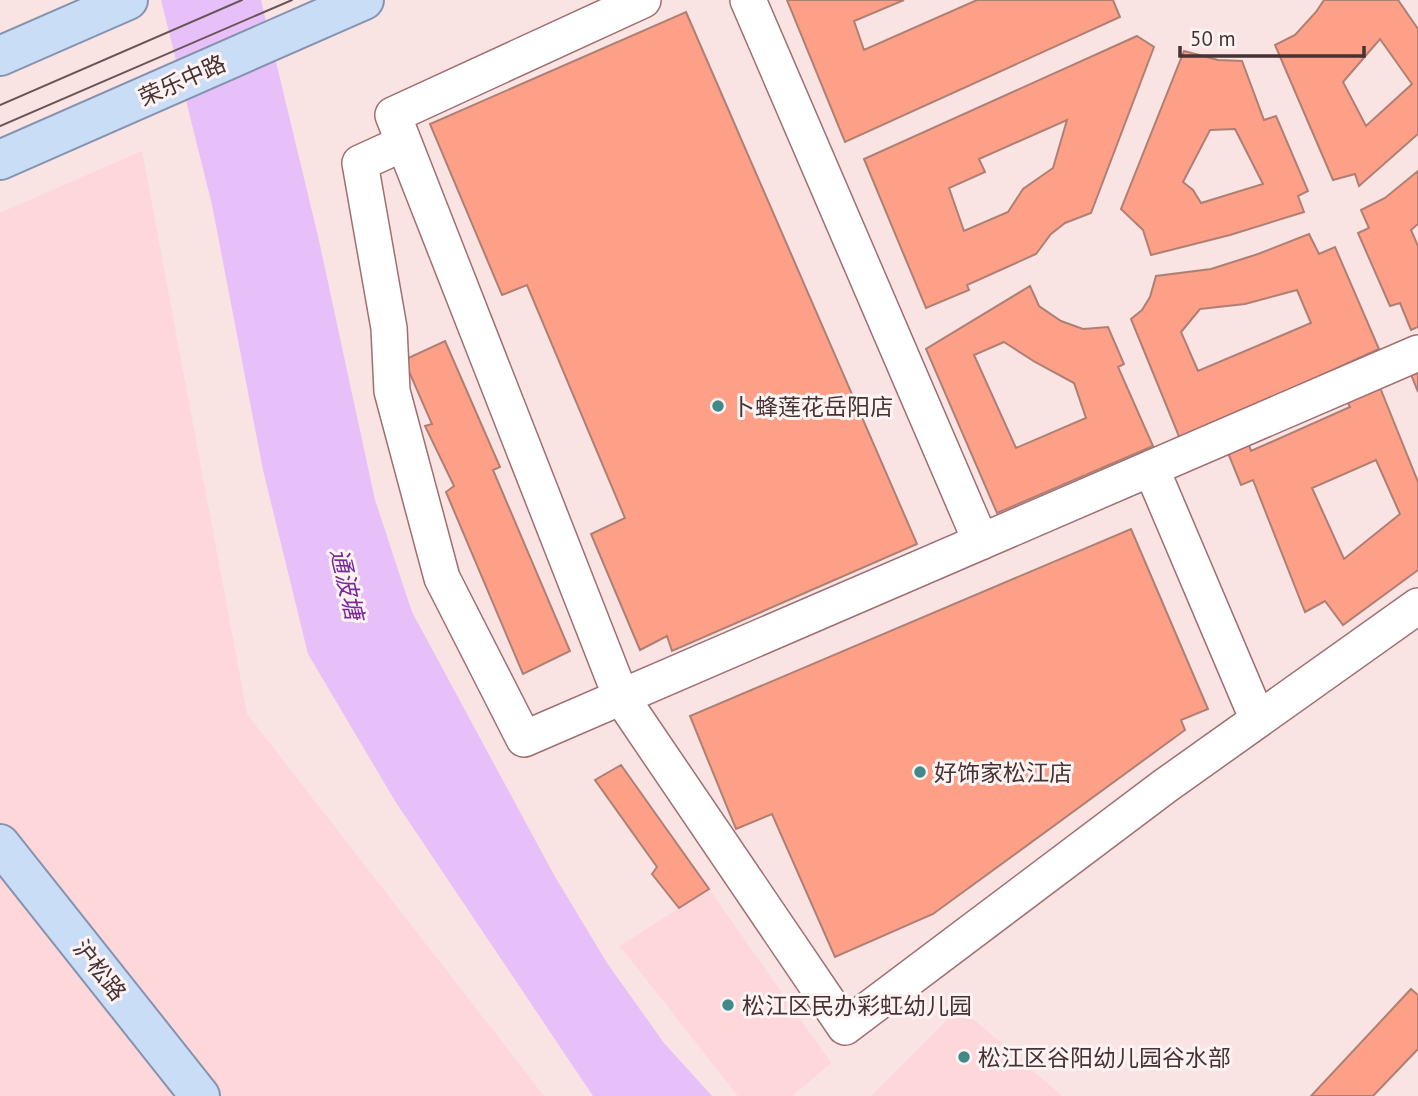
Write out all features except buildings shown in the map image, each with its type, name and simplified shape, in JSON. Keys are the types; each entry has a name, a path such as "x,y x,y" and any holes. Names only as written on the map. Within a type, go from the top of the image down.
{"main road":[{"name":"荣乐中路","path":"0,160 364,0"},
{"path":"0,56 118,4"},
{"name":"沪松路","path":"0,844 200,1096"}],"street":[{"path":"643,0 393,116 621,697 845,1027 1165,786 1418,606"},
{"path":"748,0 981,542"},
{"path":"404,144 360,163 389,328 393,391 442,578 524,739 1418,353"},
{"path":"1151,468 1258,720"}],"shaded area":[{"path":"142,151 247,714 544,1096 0,1096 0,213"},
{"name":"松江区民办彩虹幼儿园","path":"709,889 831,1063 792,1096 738,1096 620,946"},
{"name":"松江区谷阳幼儿园谷水部","path":"960,1007 972,1018 1062,1096 871,1096"}],"water":[{"name":"通波塘","path":"161,0 261,0 318,236 375,500 412,612 554,875 607,963 664,1043 712,1096 593,1096 395,801 308,654 263,470 212,205"}],"tram line":[{"path":"0,105 242,0"},
{"path":"0,126 292,0"}],"place":[{"name":"卜蜂莲花岳阳店","path":"718,406"},
{"name":"好饰家松江店","path":"920,772"},
{"name":"松江区民办彩虹幼儿园","path":"728,1005"},
{"name":"松江区谷阳幼儿园谷水部","path":"964,1057"}]}
